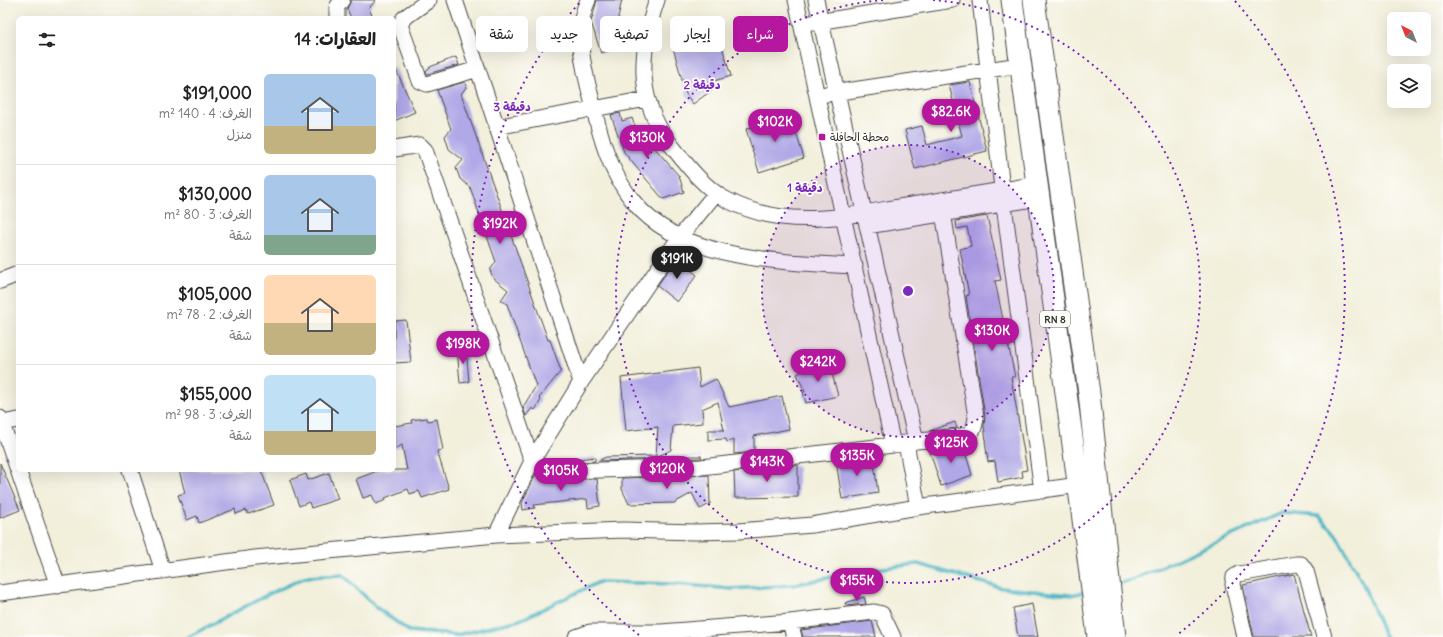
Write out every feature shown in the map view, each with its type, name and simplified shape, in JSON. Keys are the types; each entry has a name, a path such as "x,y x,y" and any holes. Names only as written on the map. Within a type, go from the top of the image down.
{"highway":[{"name":"RN 8","path":"1012,0 1049,279 1079,485 1098,637"},
{"name":"RN 8","path":"1034,0 1089,393 1116,637"}],"street":[{"path":"337,16 337,7 342,0"},
{"path":"429,0 404,18 400,25 420,81 427,84 478,69"},
{"path":"455,0 581,382"},
{"path":"588,0 581,25 581,43 583,64 599,132 613,168 622,185 643,214 658,226 679,238 725,252 769,259 856,266"},
{"path":"657,0 649,28 644,54 643,77 647,99 655,122 667,142 716,193 746,209 776,217 825,219 844,216 865,220 944,215 1003,197"},
{"path":"796,0 856,266 905,443"},
{"path":"816,0 865,220 918,507"},
{"path":"802,24 952,0"},
{"path":"980,0 1003,197 1042,492"},
{"path":"817,95 1020,65"},
{"path":"496,127 647,99"},
{"path":"396,149 420,145 425,150 532,461 543,469 567,471 701,467 965,435 973,430 976,417 941,200"},
{"path":"865,220 941,200 1003,197 1038,191"},
{"path":"496,535 532,461 581,382 679,238 716,193"},
{"path":"0,281 16,275"},
{"path":"16,420 1,421 16,464"},
{"path":"19,472 58,586"},
{"path":"131,472 163,571"},
{"path":"0,593 284,555 496,535 624,530 694,532 739,531 812,525 918,507 1042,492 1079,485"},
{"path":"1245,637 1233,584 1234,577 1239,574 1296,564 1301,564 1306,571 1324,637"},
{"path":"576,637 590,632 723,632 790,622 879,612 886,619 893,637"},
{"path":"790,622 794,637"},
{"path":"643,637 669,633"}],"building":[{"path":"351,0 376,0 369,8 372,16 350,16 347,9"},
{"path":"597,0 622,0 618,16 600,16 600,50 592,25 592,18"},
{"path":"674,52 724,52 731,76 707,83 712,90 693,104 686,94"},
{"path":"456,57 459,65 427,74 426,71 430,67"},
{"path":"396,69 415,112 396,120"},
{"path":"465,82 467,86 461,94 548,340 550,340 561,371 539,398 541,400 535,410 532,408 526,416 523,407 536,386 507,304 501,300 508,290 493,278 490,270 496,262 470,187 460,179 456,168 463,160 449,149 445,136 451,129 437,90"},
{"path":"970,82 987,151 915,169 905,130 922,126 927,145 962,136 949,85"},
{"path":"620,113 622,121 632,118 634,124 679,176 684,192 663,199 636,167 624,152 611,115"},
{"path":"790,114 804,158 759,172 746,129"},
{"path":"987,216 1001,280 995,281 1015,377 1011,377 1027,470 1022,471 1023,477 998,482 995,461 988,462 984,426 985,416 966,296 969,295 960,249 971,246 967,227 957,229 956,221"},
{"path":"676,259 697,275 677,302 657,286"},
{"path":"406,320 411,362 396,363 396,321"},
{"path":"466,347 469,382 460,383 457,348"},
{"path":"829,362 838,396 806,403 803,392 805,392 797,374 809,368"},
{"path":"698,368 700,387 716,379 729,407 782,396 789,429 754,436 754,452 734,454 734,440 727,442 726,439 708,440 708,430 724,430 718,402 702,409 703,423 673,426 671,450 658,456 701,456 702,458 598,461 606,457 656,456 658,427 626,431 621,378"},
{"path":"427,418 428,421 437,419 443,450 437,451 449,489 422,498 419,491 410,494 408,489 385,498 386,500 376,504 372,495 363,498 356,479 375,472 396,472 396,470 407,470 402,445 396,448 396,426 412,423 411,420"},
{"path":"955,422 957,428 929,431"},
{"path":"963,445 972,475 941,486 929,449"},
{"path":"873,456 878,493 842,499 836,461"},
{"path":"595,457 595,461 579,462 579,459"},
{"path":"0,463 20,510 0,518"},
{"path":"798,465 798,497 735,498 734,472"},
{"path":"180,472 262,472 274,505 248,514 246,510 236,514 235,509 199,523 197,516 187,520 178,495 185,493"},
{"path":"329,473 338,499 311,508 309,502 299,506 290,480 306,474 308,480"},
{"path":"536,474 547,479 597,479 600,506 588,508 587,499 534,505 535,508 523,510 522,503"},
{"path":"709,475 710,504 700,509 692,493 674,503 629,504 622,489 622,478"},
{"path":"1294,574 1311,637 1254,637 1243,585"},
{"path":"864,597 866,604 846,606 845,603"},
{"path":"1032,604 1038,637 1018,637 1013,608"},
{"path":"872,621 876,637 803,637 801,630"}],"waterway":[{"path":"1116,584 1132,580 1282,513 1319,516 1336,534 1362,582 1386,637"},
{"path":"188,637 269,594 306,577 343,575 377,608 409,631 457,635 520,620 599,582 676,584 731,589 793,585 865,570 918,564 1002,588 1071,595 1085,592"}],"place":[{"name":"محطة الحافلة","path":"822,137"}]}
